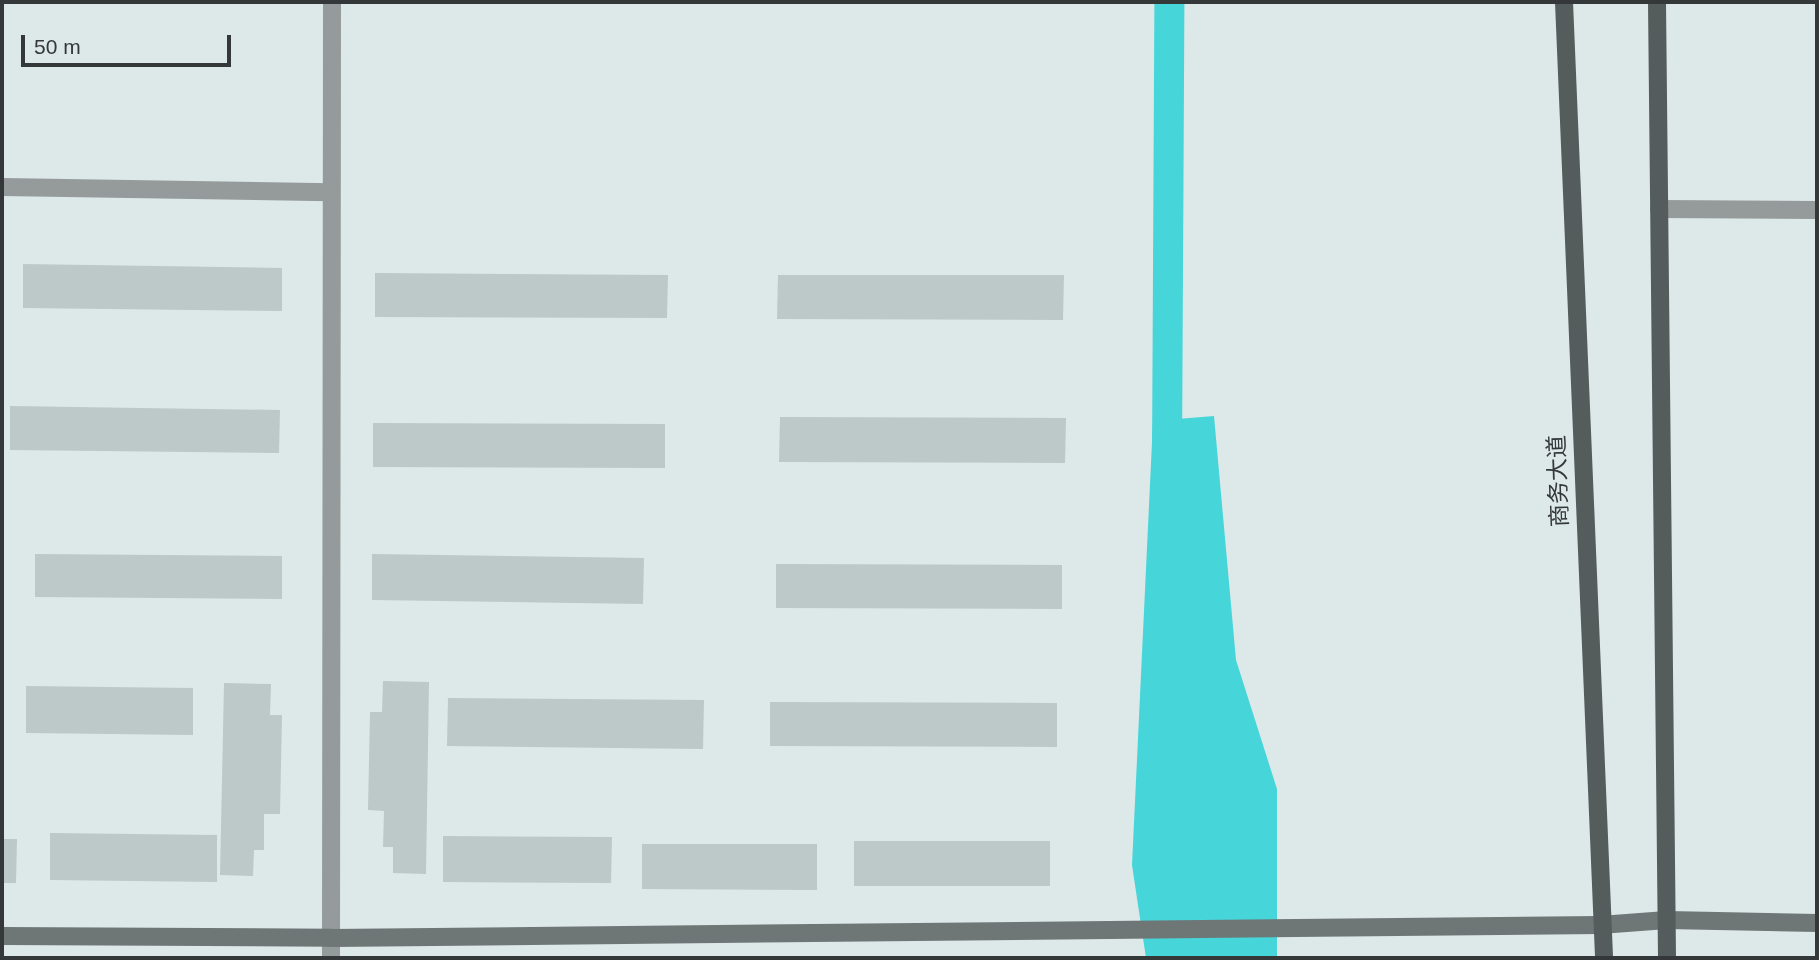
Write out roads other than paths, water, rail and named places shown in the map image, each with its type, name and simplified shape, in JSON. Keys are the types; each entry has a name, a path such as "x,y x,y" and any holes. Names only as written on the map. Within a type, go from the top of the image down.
{"main road":[{"name":"商务大道","path":"1564,2 1604,958"},
{"path":"1657,2 1667,958"}],"street":[{"path":"331,958 332,2"},
{"path":"2,187 331,192"},
{"path":"1659,209 1817,210"},
{"path":"2,936 331,938 1601,925 1667,920 1817,923"}],"water":[{"path":"1214,416 1236,660 1277,789 1277,958 1146,958 1132,865 1153,421"}],"waterway":[{"path":"1167,460 1169,2"}]}
